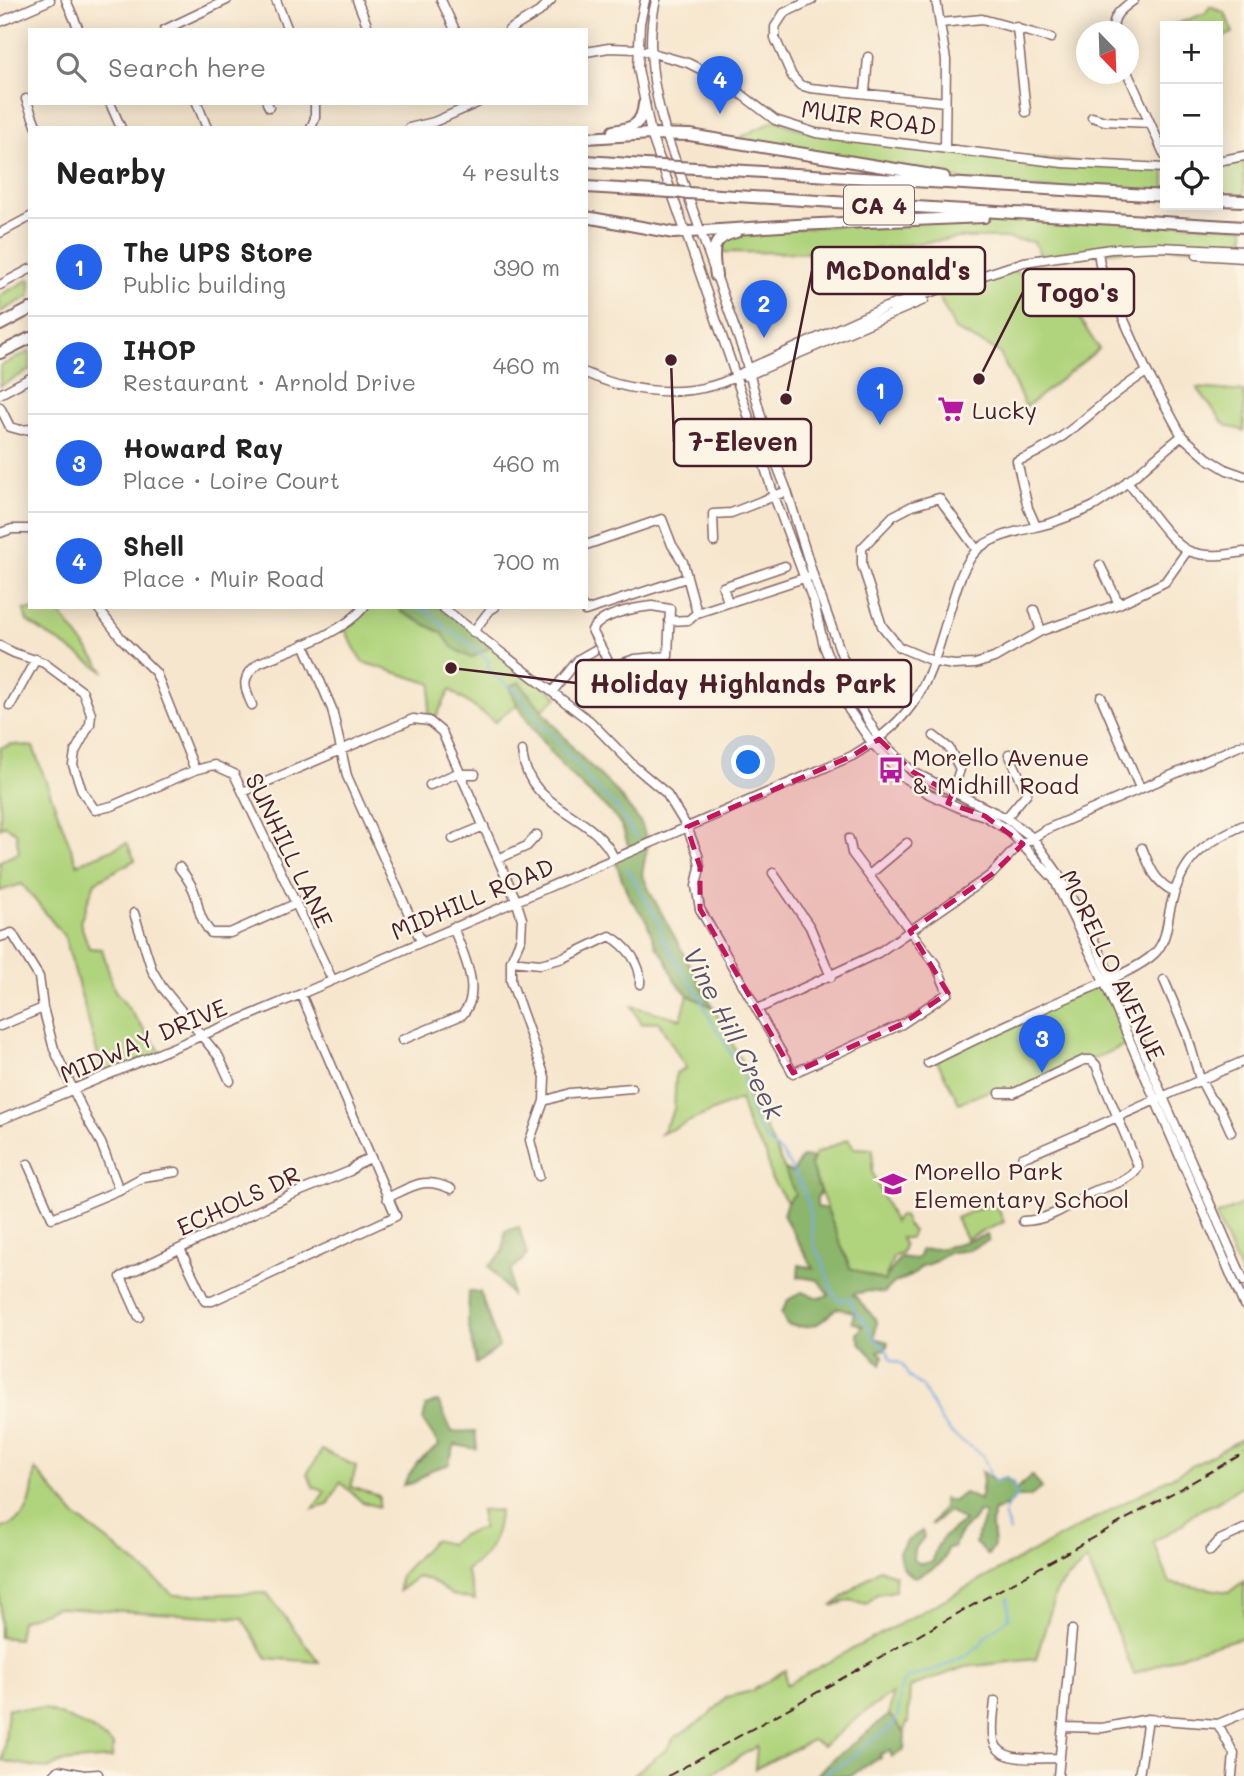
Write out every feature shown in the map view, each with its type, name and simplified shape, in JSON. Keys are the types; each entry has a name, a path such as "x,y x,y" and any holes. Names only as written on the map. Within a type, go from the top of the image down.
{"highway":[{"path":"589,138 625,129 639,122 643,116 644,104"},
{"path":"589,138 666,134 733,141 998,186"},
{"name":"CA 4","path":"588,161 1160,196"},
{"name":"CA 4","path":"588,187 1244,227"},
{"path":"1223,200 1244,201"},
{"path":"588,217 674,233 917,219 1054,215"},
{"path":"716,275 713,252 715,245 728,234 750,228"},
{"path":"0,325 28,310"},
{"path":"0,354 28,339"}],"street":[{"path":"0,22 50,0"},
{"path":"66,0 78,28"},
{"path":"168,28 227,0"},
{"path":"276,0 287,28"},
{"path":"357,0 368,28"},
{"path":"440,0 454,28"},
{"path":"512,28 539,12 551,0"},
{"name":"MORELLO AVENUE","path":"645,0 638,49 639,79 651,134 736,377 774,496 875,741 913,772 1006,818 1033,838 1086,924 1107,979"},
{"name":"MORELLO AVENUE","path":"656,0 650,52 656,98 748,372 768,442 787,491 824,646 845,701 906,779 929,794 985,816 1009,831 1054,879 1128,1013 1159,1099 1244,1305"},
{"path":"813,0 784,13 775,27 775,38 792,76 800,85 945,102"},
{"path":"936,0 946,60 945,147"},
{"path":"1115,21 1117,12 1133,0"},
{"path":"940,23 982,19 1051,38"},
{"path":"1017,27 1026,112"},
{"name":"MUIR ROAD","path":"588,52 609,48 638,49 688,63 709,73 775,120 796,128 865,140 945,147 1063,163 1160,168"},
{"path":"865,92 868,57"},
{"path":"1133,84 1161,147"},
{"path":"26,99 28,104"},
{"path":"28,105 36,126"},
{"path":"111,105 120,126"},
{"path":"198,105 206,126"},
{"path":"312,126 315,105"},
{"path":"417,126 434,122 472,105"},
{"path":"1092,117 1105,121 1150,122"},
{"path":"1223,160 1244,156"},
{"path":"0,233 28,218"},
{"path":"588,374 617,385 662,391 696,389 748,372 899,302 1009,266 1159,247 1244,251"},
{"path":"1098,253 1170,252 1244,258"},
{"path":"1098,253 1100,265 1147,372 1182,436 1207,458 1244,476"},
{"path":"0,285 28,270"},
{"path":"1036,526 1028,508 1017,461 1039,454 1126,384 1147,372"},
{"path":"0,394 28,379"},
{"path":"0,407 10,427 28,429"},
{"path":"1182,436 1096,505 993,541 977,550 940,498 912,506 893,516 862,548 862,565 882,626 899,647 935,662 954,665 975,664 993,658 1041,631 1119,604 1166,582 1187,551"},
{"path":"1128,481 1163,527 1187,551 1219,556 1244,552"},
{"path":"714,542 713,513 731,513 787,491"},
{"path":"588,544 662,519 671,545 683,562 697,614"},
{"path":"0,533 12,529 28,529"},
{"name":"MIDHILL ROAD","path":"301,994 852,756 875,741 902,719 917,700 935,662 963,570 977,550"},
{"path":"1100,565 1119,604"},
{"path":"728,602 723,587 785,566"},
{"path":"763,573 768,589"},
{"path":"669,621 689,620 728,602 809,576"},
{"path":"584,609 585,611 686,578"},
{"path":"639,607 670,609 669,621 668,656 635,659 611,667 592,630 600,621 639,607"},
{"path":"0,646 44,663 83,692 91,714 90,724 75,752 73,765 82,791 95,810 112,806 195,770 156,673 121,638 99,609"},
{"path":"252,705 245,681 248,671 259,663 343,625 362,609"},
{"path":"444,609 591,722 635,767 666,793 687,827 700,867 696,886 700,909 793,1073 902,1024 948,993 936,965 852,853 849,839"},
{"path":"473,632 492,609"},
{"path":"1034,611 1041,631"},
{"path":"304,644 332,709 346,776 421,941"},
{"path":"552,692 579,659 593,651"},
{"path":"10,706 36,659"},
{"path":"1101,696 1140,788"},
{"path":"243,792 413,719 429,722 442,732 522,919 521,938 511,961 511,981 545,1077 544,1101 530,1140 538,1176"},
{"path":"934,736 948,748 960,769 948,803"},
{"path":"758,1009 878,953 991,875 1015,849 1047,829 1244,744"},
{"path":"522,751 523,766 538,792 599,835 610,847 614,858"},
{"path":"1006,818 1027,793 1009,754"},
{"name":"SUNHILL LANE","path":"195,770 214,765 234,774 332,979"},
{"path":"430,785 455,774 475,774"},
{"path":"928,1063 995,1029 1107,979 1156,952 1166,933 1173,891 1185,867 1205,845 1244,825"},
{"path":"453,839 484,826"},
{"path":"498,859 527,846 537,835"},
{"path":"869,875 907,843"},
{"path":"1142,848 1154,876 1162,885 1173,891"},
{"path":"179,867 195,895 196,908 203,923 211,933 230,933 295,904"},
{"path":"773,873 810,927 831,977"},
{"path":"134,913 152,970 162,987 219,1057 230,1081"},
{"path":"402,1040 462,1015 466,1010 470,976 453,928"},
{"path":"0,937 12,933 39,978 43,1008 54,1049 101,1143 119,1189"},
{"path":"511,961 540,964 564,958 610,936 625,944 641,973 640,984"},
{"path":"1164,980 1187,1034 1200,1079 1210,1098 1221,1110 1231,1132"},
{"path":"180,1249 205,1301 212,1301 396,1216 301,994"},
{"name":"MIDWAY DRIVE","path":"0,1120 301,994"},
{"path":"0,1027 43,1008"},
{"path":"1000,1093 1014,1093 1084,1060 1091,1060 1096,1065 1136,1159 1137,1171 1090,1193 1076,1203 1034,1221 1023,1221"},
{"path":"1022,1158 1244,1061"},
{"path":"544,1101 570,1093 632,1088"},
{"name":"MORELLO AVENUE","path":"1159,1099 1244,1281"},
{"name":"ECHOLS DR","path":"139,1317 121,1277 292,1195 350,1171 370,1158"},
{"path":"28,1164 52,1218 143,1177 176,1172"},
{"path":"387,1198 423,1181 439,1183 451,1189"},
{"path":"1210,1551 1220,1540 1244,1529"},
{"path":"1058,1776 1072,1630"},
{"path":"995,1701 993,1740 999,1750 1008,1756 1060,1758"},
{"path":"1064,1727 1102,1728 1148,1719 1218,1724 1244,1713"},
{"path":"1139,1776 1148,1719"},
{"path":"1218,1724 1234,1754 1232,1776"},
{"path":"53,1776 59,1770 84,1775 98,1774"}],"highlighted area":[{"path":"879,739 913,772 952,794 948,803 985,816 1023,844 991,875 910,931 948,993 902,1024 793,1073 700,909 700,867 687,827 852,756"}],"green space":[{"path":"1210,6 1225,13 1233,33 1223,37 1223,21 1184,21 1206,13"},
{"path":"775,120 796,128 1020,158 1160,168 1160,196 997,186 733,141"},
{"path":"1244,156 1244,201 1223,200 1223,160"},
{"path":"1054,215 1244,227 1244,249 1159,247 1042,259 1034,242 1005,238 958,238 847,253 713,252 728,234 917,219"},
{"path":"1012,270 1063,293 1099,349 1026,407 999,352 955,330 938,295"},
{"path":"28,280 28,297 0,312 0,295"},
{"path":"28,352 28,371 0,386 0,366"},
{"path":"1197,388 1244,392 1244,431 1225,425"},
{"path":"57,609 105,672 27,621 24,610"},
{"path":"362,609 445,609 558,697 535,716 521,701 495,722 450,690 436,717 428,714 432,684 362,662 343,626"},
{"path":"400,609 445,609 492,646 471,658 452,647 442,633"},
{"path":"519,682 578,754 615,790 641,823 648,843 642,874 713,1007 688,995 675,981 666,959 656,946 646,920 629,897 614,858 630,851 621,825 541,740 509,687"},
{"path":"12,744 33,747 77,864 127,843 135,860 95,882 80,922 89,948 102,949 114,989 161,1052 104,1077 65,937 22,884 0,891 0,861 19,853 16,832 4,825 0,828 0,748"},
{"path":"1104,981 1130,1043 1036,1084 1000,1093 989,1091 959,1103 936,1059"},
{"path":"688,995 713,1007 745,1068 752,1099 796,1194 787,1202 771,1178 766,1154 749,1129 740,1099 661,1134 674,1110 676,1073 686,1068 658,1021 641,1024 632,1006 681,1019"},
{"path":"848,1139 854,1148 873,1149 872,1172 894,1222 898,1216 902,1216 913,1231 910,1238 901,1238 904,1245 902,1254 894,1256 884,1281 850,1268 810,1164 815,1154"},
{"path":"802,1157 813,1158 810,1164 820,1192 817,1207 827,1209 850,1268 884,1281 900,1257 915,1259 919,1257 921,1250 943,1248 987,1235 989,1240 969,1250 947,1253 920,1267 915,1274 894,1283 884,1293 869,1291 853,1294 877,1321 874,1338 888,1342 886,1349 878,1351 883,1356 881,1365 861,1344 857,1334 863,1326 852,1322 854,1312 836,1308 819,1323 803,1327 787,1325 781,1313 788,1300 802,1292 819,1298 829,1295 818,1280 798,1277 799,1265 813,1268 783,1215 787,1202 795,1194 785,1171 793,1172"},
{"path":"995,1202 1004,1222 966,1239 956,1218"},
{"path":"1244,1203 1244,1281 1216,1216"},
{"path":"519,1227 527,1255 511,1271 511,1295 489,1266 503,1252 505,1231"},
{"path":"469,1292 480,1292 499,1347 476,1364 468,1322"},
{"path":"438,1401 452,1432 475,1431 477,1449 455,1445 448,1465 431,1470 414,1483 403,1485 417,1463 439,1445 423,1421 426,1406"},
{"path":"1244,1438 1244,1484 1216,1503 1195,1512 1182,1525 1153,1542 1170,1583 1229,1592 1244,1581 1244,1637 1197,1650 1134,1674 1087,1560 1057,1589 1036,1659 965,1667 910,1687 905,1733 889,1715 892,1694 823,1746 812,1740 755,1769 757,1746 708,1776 632,1776 667,1749 674,1738 707,1717 727,1697 752,1691 785,1670 786,1685"},
{"path":"322,1450 356,1466 351,1487 379,1496 379,1507 362,1502 340,1482 328,1505 313,1509 325,1491 314,1488 307,1474"},
{"path":"35,1469 75,1516 174,1595 267,1593 319,1662 267,1658 242,1618 57,1607 21,1621 18,1639 0,1637 0,1529 25,1513 31,1498"},
{"path":"981,1471 995,1481 1006,1478 1013,1483 1016,1490 1032,1475 1042,1488 1029,1497 1017,1497 993,1512 994,1546 988,1555 975,1543 985,1514 979,1512 961,1532 954,1547 947,1548 940,1563 915,1577 907,1573 899,1552 907,1541 922,1531 924,1537 914,1550 913,1560 921,1564 933,1562 939,1543 964,1521 949,1511 931,1525 943,1508 943,1499 954,1501 964,1493 980,1500 983,1482"},
{"path":"500,1510 491,1545 482,1558 466,1570 475,1600 452,1595 430,1580 417,1577 399,1591 400,1576 433,1540 449,1544 462,1535 483,1528 480,1511"},
{"path":"879,1569 895,1575 895,1591 877,1594 867,1604 850,1600 832,1606"},
{"path":"8,1708 45,1709 91,1728 113,1745 112,1758 61,1762 48,1769 3,1761"},
{"path":"889,1715 905,1733 904,1750 892,1757 890,1751 880,1754 881,1758 851,1776 816,1776 827,1764"}],"waterway":[{"name":"Vine Hill Creek","path":"422,609 427,610 444,627 489,661 488,668 519,693 542,727 550,732 589,781 617,808 636,837"},
{"name":"Vine Hill Creek","path":"627,868 659,922 663,938 725,1042 743,1078 745,1094 757,1126 768,1142 783,1154 800,1183 809,1205 814,1246 822,1259 831,1290 838,1300 850,1299 855,1312 864,1320 874,1338 886,1349 891,1360 902,1364 909,1377 922,1386 943,1424 953,1435 983,1455 995,1481 1006,1478 1013,1483 1017,1497 1008,1505 1004,1514 1010,1532"},
{"path":"825,1776 829,1769 846,1762 892,1725 897,1716 901,1687 905,1679 965,1656 981,1645 985,1637 1009,1618 1008,1598"}],"railway":[{"path":"668,1776 1244,1453"}],"place":[{"name":"Shell","path":"720,114"},
{"name":"IHOP","path":"764,338"},
{"name":"7-Eleven","path":"671,360"},
{"name":"Togo's","path":"979,379"},
{"name":"McDonald's","path":"786,399"},
{"name":"Lucky","path":"951,409"},
{"name":"The UPS Store","path":"880,425"},
{"name":"Holiday Highlands Park","path":"451,668"},
{"name":"Morello Avenue & Midhill Road","path":"891,770"},
{"name":"Howard Ray","path":"1042,1073"},
{"name":"Morello Park Elementary School","path":"893,1184"}]}
